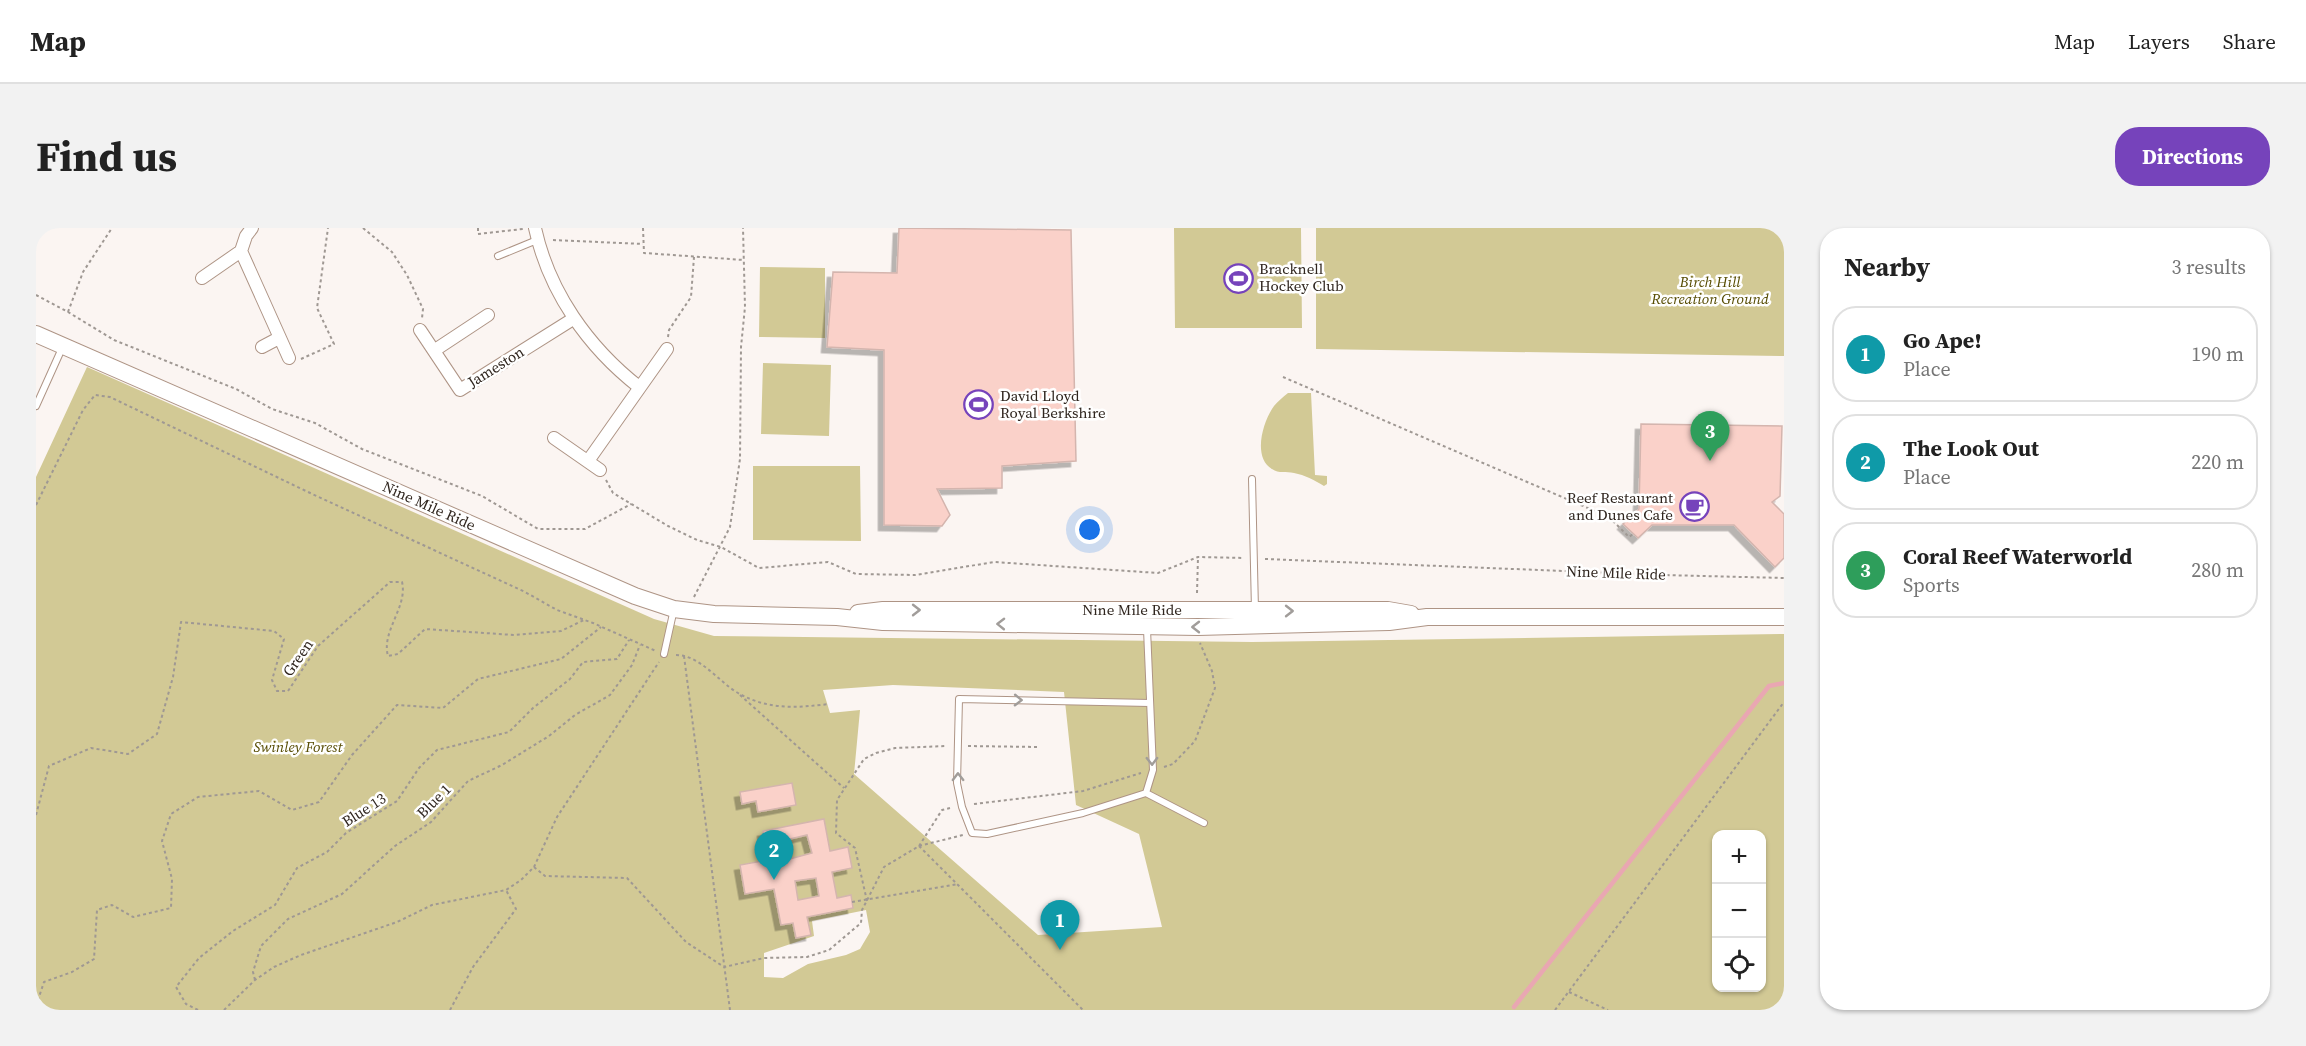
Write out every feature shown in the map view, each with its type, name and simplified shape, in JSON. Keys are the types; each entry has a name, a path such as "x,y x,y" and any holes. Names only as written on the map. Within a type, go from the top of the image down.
{"main road":[{"name":"Nine Mile Ride","path":"36,334 635,596 681,610 714,614 837,617 883,622 1147,627 1388,610 1427,617 1784,617"},
{"name":"Nine Mile Ride","path":"837,617 883,610 1146,610 1255,618"}],"street":[{"path":"202,278 241,251 246,236 252,228"},
{"path":"534,232 553,282 573,319 620,372 639,387"},
{"path":"241,251 290,358"},
{"path":"435,350 488,315"},
{"name":"Jameston","path":"420,330 460,390 573,319"},
{"path":"262,347 279,338"},
{"path":"588,461 667,349"},
{"path":"554,438 600,470"}],"lane":[{"path":"498,256 534,232"},
{"path":"36,406 63,346"},
{"path":"1252,479 1255,618"},
{"path":"664,654 681,610"},
{"path":"1146,610 1153,770 1146,793"},
{"path":"1150,703 959,699 957,783 962,807 972,833 987,834 1083,813 1146,793 1204,823"}],"path":[{"path":"68,312 83,272 112,228"},
{"path":"290,358 298,360 334,344 317,308 328,228"},
{"path":"363,228 392,252 407,275 423,309 420,330"},
{"path":"478,228 478,234 534,232 643,244"},
{"path":"644,228 644,253 744,260"},
{"path":"681,610 721,547 730,526 740,459 741,347 745,307 743,228"},
{"path":"667,349 669,330 691,297 694,256"},
{"path":"36,295 114,340 236,389 272,409 315,423 362,449 482,496 538,528 585,530 631,504"},
{"path":"1283,377 1604,515 1629,537 1633,534"},
{"path":"36,505 83,410 95,395 110,397 525,592 557,610 664,654 684,655 715,674 738,693 844,788"},
{"path":"600,470 613,493 696,540 721,547 759,568 828,562 856,574 915,575 994,562 1158,573 1198,557 1240,558"},
{"path":"1197,594 1198,557"},
{"name":"Nine Mile Ride","path":"1268,559 1784,578"},
{"name":"Green","path":"36,815 49,766 91,748 128,754 157,734 173,677 181,622 274,631 284,639 272,680 277,691 288,691 318,646 390,582 402,582 405,592 385,646 388,656 398,654 425,628 514,635 561,631 584,620"},
{"path":"36,1006 44,982 72,972 94,959 97,910 112,905 134,917 171,908 172,879 162,841 171,814 198,797 259,791 292,810 319,802 352,755 398,705 442,708 478,679 561,659 601,627"},
{"path":"1164,767 1173,764 1195,741 1215,688 1212,671 1198,638"},
{"name":"Blue 13","path":"198,1010 186,1004 176,987 199,958 233,931 275,905 297,868 327,852 346,833 397,801 418,768 437,750 509,732 533,708 570,679 583,662 617,659 629,640"},
{"name":"Blue 1","path":"255,980 253,972 261,946 288,919 342,894 395,846 430,822 468,781 502,765 549,736 575,715 610,695 632,665 640,645"},
{"path":"224,1010 255,980 274,967 397,922 432,905 506,890 521,880 534,867 557,817 664,654"},
{"path":"684,655 730,1010"},
{"path":"738,693 769,706 806,707 829,704"},
{"path":"1555,1010 1784,702"},
{"path":"867,901 855,848 836,833 837,800 864,759 876,753 914,746 1039,747"},
{"path":"974,804 1083,791 1144,772"},
{"path":"919,846 942,810 955,807"},
{"path":"534,867 545,876 627,878 686,942 724,967 764,958 807,957 829,950 861,923 862,910 884,867 919,846 972,833"},
{"path":"919,846 1083,1010"},
{"path":"852,902 958,884"},
{"path":"450,1010 473,967 516,909 506,890"},
{"path":"1569,992 1608,1010"}],"green space":[{"name":"Bracknell Hockey Club","path":"1174,228 1301,228 1302,328 1175,328"},
{"name":"Birch Hill Recreation Ground","path":"1316,228 1784,228 1784,356 1316,349"},
{"path":"760,267 825,268 825,338 759,337"},
{"path":"763,363 831,365 829,436 761,434"},
{"name":"Swinley Forest","path":"87,367 654,619 714,636 1252,642 1784,634 1784,1010 36,1010 36,477","holes":["893,685 1064,692 1076,805 1139,834 1162,927 1038,935 854,774 860,710 830,713 823,690","866,910 870,932 860,949 846,955 808,964 783,978 764,977 764,953 814,936 812,921"]},
{"path":"1288,393 1311,393 1315,475 1327,476 1327,484 1324,486 1302,475 1275,471 1262,456 1261,439 1266,420 1274,406"},
{"path":"753,466 860,466 861,541 753,540"}],"building":[{"name":"David Lloyd Royal Berkshire","path":"899,228 1071,230 1076,461 1002,466 1002,488 937,489 950,515 942,526 884,525 884,350 827,347 833,272 897,273"},
{"path":"1641,424 1782,426 1780,496 1772,502 1784,514 1784,558 1775,567 1734,525 1652,525 1638,538 1623,524 1639,509"},
{"path":"792,783 796,805 758,812 756,801 742,804 740,792"},
{"path":"824,819 830,851 848,847 852,868 832,872 837,898 851,895 853,908 807,917 811,935 796,938 793,923 781,925 774,889 745,894 740,865 768,860 763,831","holes":["807,835 812,853 782,861 777,842","816,878 819,896 798,900 795,881"]}],"waterway":[{"path":"1514,1007 1769,686 1784,683"}],"place":[{"name":"Bracknell Hockey Club","path":"1238,278"},
{"name":"David Lloyd Royal Berkshire","path":"979,405"},
{"name":"Coral Reef Waterworld","path":"1710,461"},
{"name":"Reef Restaurant and Dunes Cafe","path":"1694,507"},
{"name":"The Look Out","path":"774,880"},
{"name":"Go Ape!","path":"1060,950"}]}
